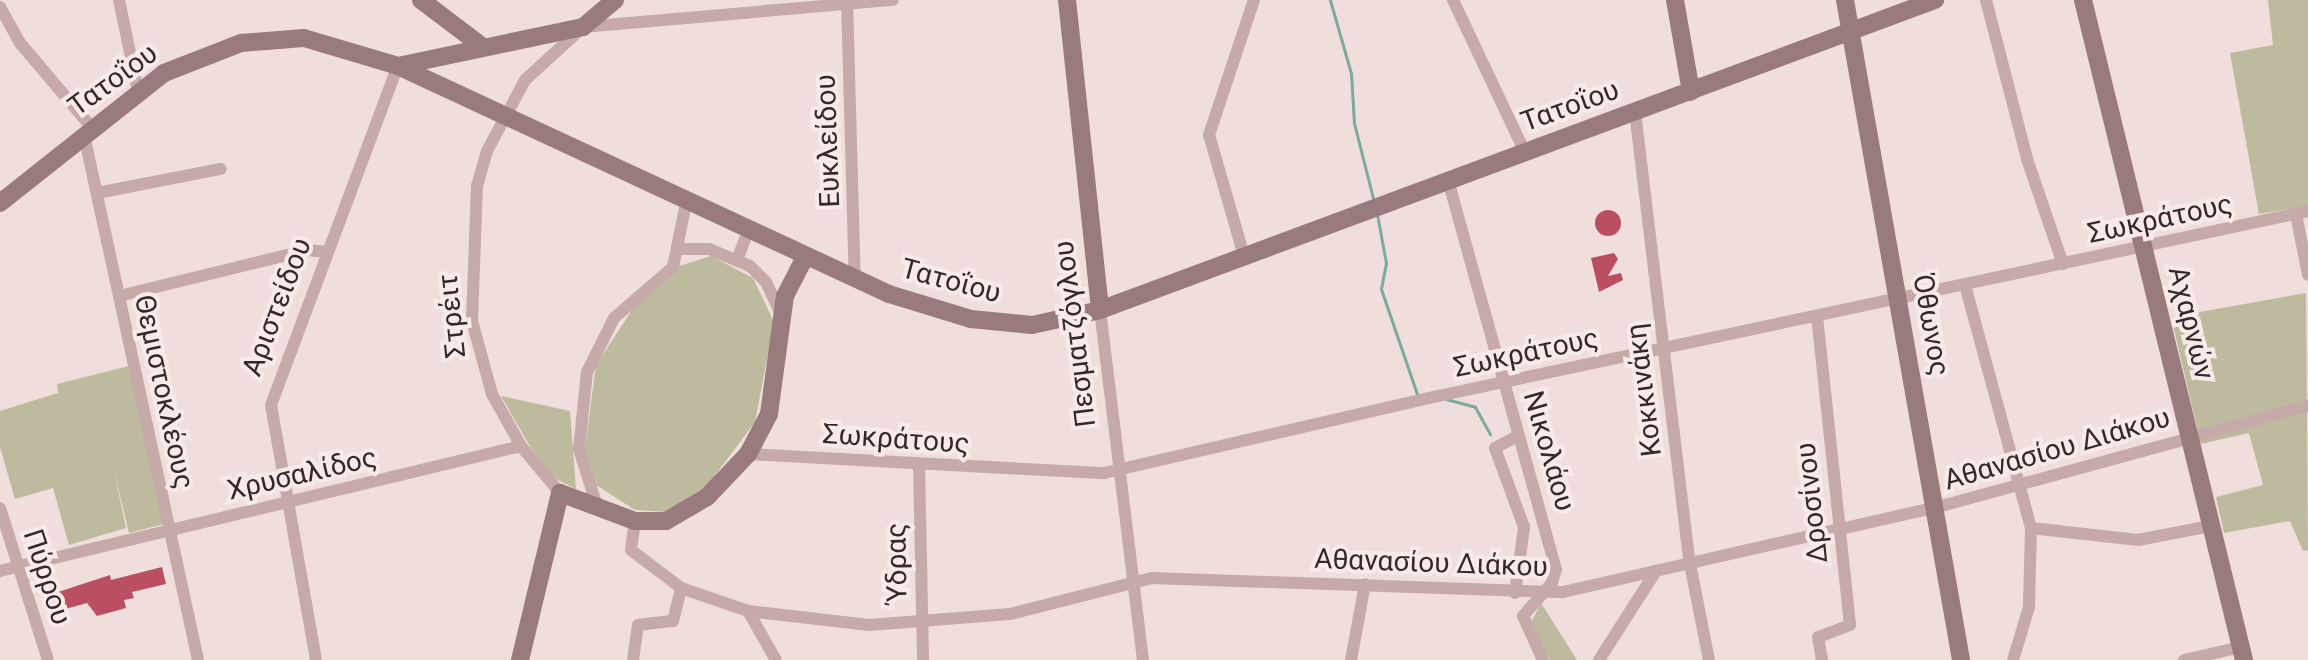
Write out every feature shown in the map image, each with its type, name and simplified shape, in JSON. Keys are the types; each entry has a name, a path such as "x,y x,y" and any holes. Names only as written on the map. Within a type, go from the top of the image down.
{"street":[{"path":"119,0 138,91"},
{"path":"421,0 479,44"},
{"path":"583,27 615,0"},
{"path":"398,66 479,44 583,27 893,0"},
{"name":"Πεσματζόγλου","path":"1067,0 1100,310 1143,660"},
{"path":"1244,256 1209,135 1254,0"},
{"path":"1453,0 1525,152"},
{"path":"1675,0 1691,92"},
{"name":"Όθωνος","path":"1845,0 1961,660"},
{"name":"Τατοΐου","path":"0,203 138,91 205,55 278,37 326,42 398,66 804,259 855,280 990,323 1032,325 1100,310 1851,34 1935,0"},
{"path":"1986,0 2027,159 2063,264"},
{"name":"Αχαρνών","path":"2083,0 2243,654"},
{"name":"Ευκλείδου","path":"847,2 855,280"},
{"path":"0,7 20,43 88,131"},
{"name":"Στρέιτ","path":"560,493 521,446 482,371 472,321 474,204 487,151 504,116 530,74 583,27"},
{"name":"Αριστείδου","path":"316,660 271,405 398,66"},
{"name":"Κοκκινάκη","path":"1635,112 1690,564 1709,660"},
{"name":"Θεμιστοκλέους","path":"88,131 97,193 198,660"},
{"path":"97,193 221,169"},
{"name":"Νικολάου","path":"1448,180 1556,569 1543,593 1526,608 1523,625 1543,660"},
{"path":"596,503 578,437 592,358 614,318 673,267 681,249 686,203"},
{"path":"2302,213 2308,275"},
{"name":"Σωκράτους","path":"748,454 1089,475 1424,399 2302,213"},
{"path":"737,260 748,232"},
{"path":"681,249 709,249 737,260 766,282 782,316"},
{"path":"119,296 308,250 327,252"},
{"path":"520,660 560,493 596,503 635,521 666,521 698,505 748,454 769,414 782,316 804,259"},
{"path":"1965,285 2031,528 2029,607 2013,660"},
{"name":"Δροσίνου","path":"1817,316 1850,625 1818,637 1822,660"},
{"name":"Αθανασίου Διάκου","path":"635,521 631,550 681,588 748,611 922,624 1044,608 1133,581 1365,584 1543,593 1690,564 1934,508 2308,406"},
{"path":"1515,593 1524,527 1495,448 1519,435"},
{"name":"Χρυσαλίδος","path":"0,571 521,446"},
{"name":"Ύδρας","path":"919,465 923,660"},
{"name":"Πύρρου","path":"0,508 48,660"},
{"path":"2031,528 2138,540 2211,526"},
{"path":"1599,660 1656,571"},
{"path":"1351,660 1365,584"},
{"path":"633,660 638,625 673,621 681,588"},
{"path":"748,611 776,660"},
{"path":"2184,660 2243,654"}],"shaded area":[{"path":"2268,0 2308,0 2308,206 2259,214 2230,53 2273,45"},
{"path":"711,256 753,278 774,322 755,422 701,494 666,512 635,510 596,485 585,449 596,365 636,304 676,267"},
{"path":"2306,293 2308,550 2303,551 2290,521 2224,533 2216,497 2263,485 2249,433 2201,444 2171,317"},
{"path":"129,366 164,524 129,533 114,471 126,528 69,545 53,488 15,499 0,447 0,411 58,393 57,384"},
{"path":"501,396 570,411 576,489 554,478 531,448"},
{"path":"1541,603 1577,660 1550,660 1529,627"}],"building":[{"path":"1608,210 1617,214 1621,223 1617,232 1608,236 1599,232 1595,223 1599,214"},
{"path":"1614,253 1618,259 1608,276 1621,273 1623,280 1599,292 1591,258"},
{"path":"162,567 166,584 132,592 134,598 124,600 126,608 97,616 87,603 51,613 46,596 110,575 111,580"}],"waterway":[{"path":"1330,0 1351,73 1354,123 1374,202"},
{"path":"1377,214 1386,263 1381,289 1418,397"},
{"path":"1446,399 1475,407 1490,434"}]}
